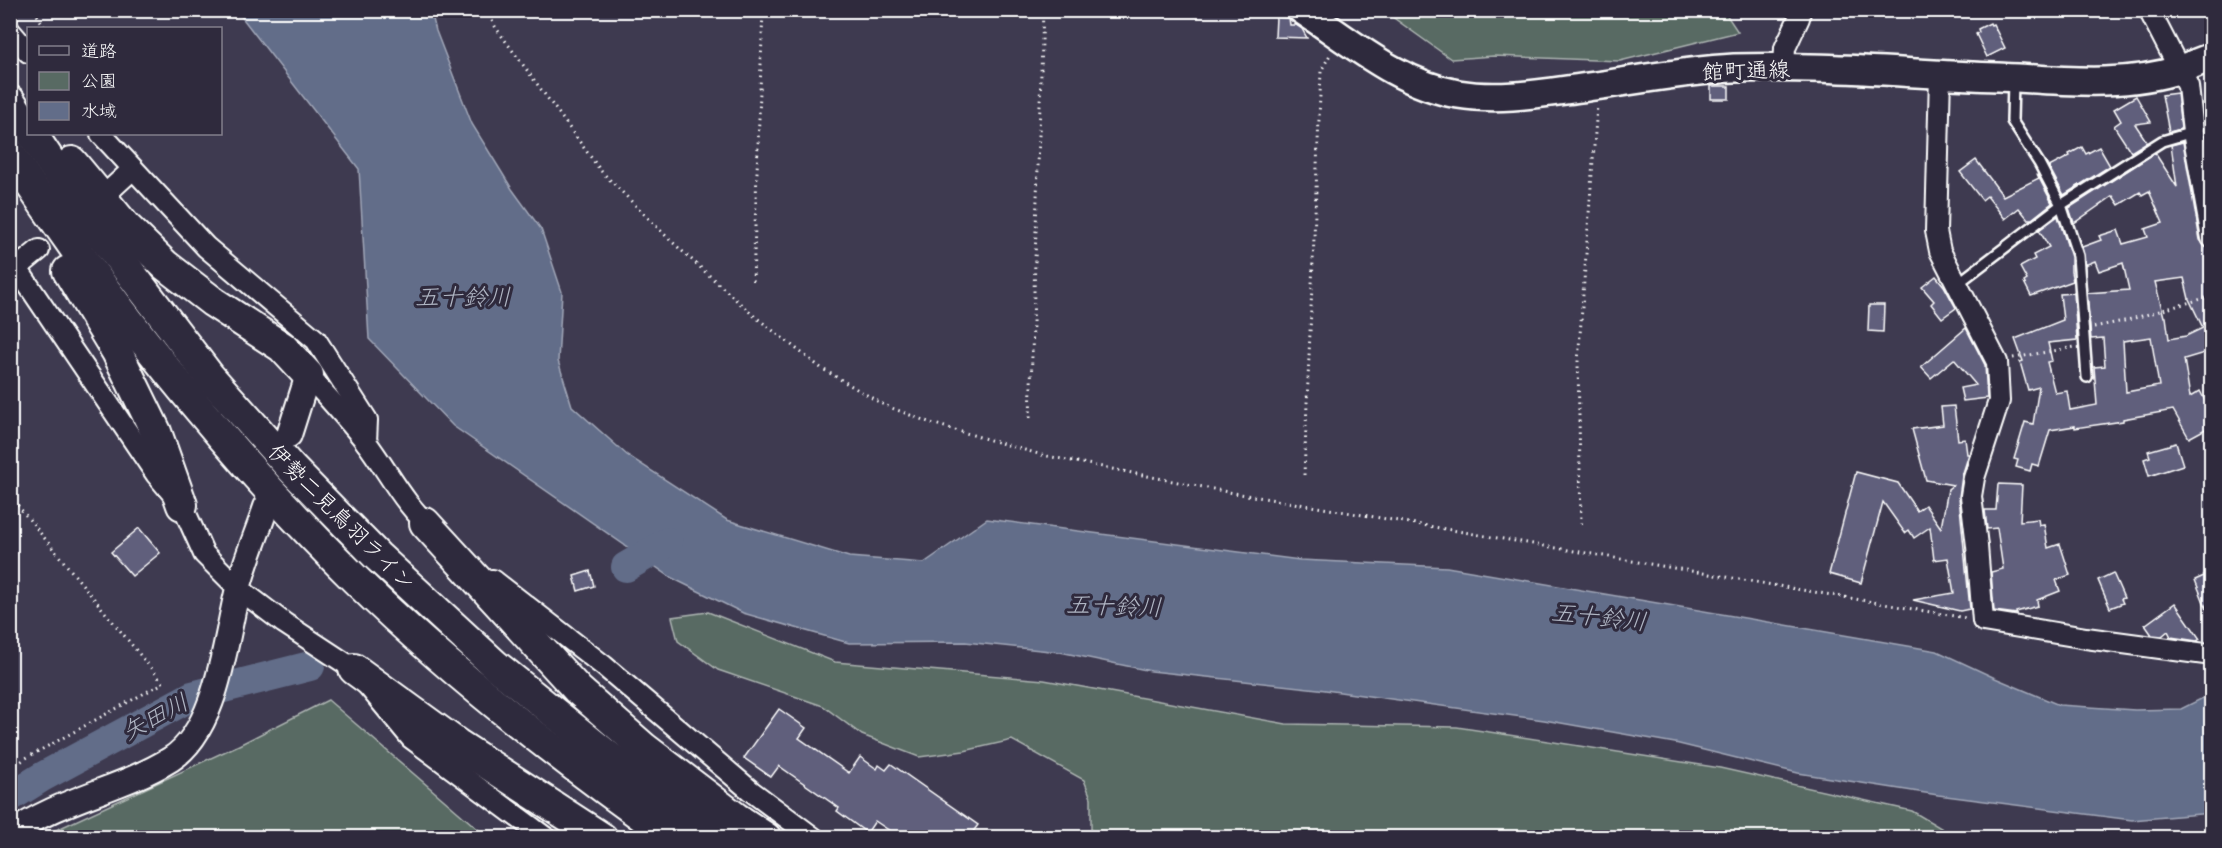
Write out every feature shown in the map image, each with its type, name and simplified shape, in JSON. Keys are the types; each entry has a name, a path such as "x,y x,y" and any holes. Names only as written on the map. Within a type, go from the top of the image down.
{"main road":[{"name":"館町通線","path":"1302,10 1386,68 1457,94 1495,97 1546,93 1691,72 1784,67 2082,81 2138,77 2180,69 2211,57"},
{"path":"10,78 27,103"},
{"path":"10,101 27,126"},
{"name":"伊勢二見鳥羽ライン","path":"33,135 86,214 210,377 292,469 369,548 495,665 604,753 718,837"},
{"path":"51,135 88,184 126,227 165,265 213,302 282,347 308,375"},
{"name":"伊勢二見鳥羽ライン","path":"10,154 64,236 186,394 261,480 356,580 477,689 587,777 673,837"},
{"path":"10,176 117,352 156,432 182,505"},
{"path":"425,523 578,690 644,748 736,818 766,837"},
{"path":"354,669 457,744 602,837"}],"street":[{"path":"1784,67 1785,48 1799,18 1800,10"},
{"path":"2149,10 2188,86 2193,132 2211,238"},
{"path":"10,31 27,51"},
{"path":"1940,75 1936,231 1940,250 1956,285 1997,362 1999,401 1974,478 1971,496 1983,621 2086,638 2205,654 2211,652"},
{"path":"102,135 206,247 316,340 367,420 366,442"},
{"path":"109,191 133,169"},
{"path":"39,250 14,263 156,474 182,505 204,554 238,588 284,623 354,669 411,738 546,837"},
{"path":"288,435 308,375"},
{"path":"308,375 366,442 425,523 508,593 604,666 751,791 814,837"},
{"path":"10,835 21,827 60,808 168,760 182,751 193,738 202,722 224,656 238,588 266,507"}],"lane":[{"path":"2013,78 2012,121 2039,162 2061,205 2078,256 2087,377"},
{"path":"1956,285 2061,205 2162,141 2193,132"}],"path":[{"path":"34,10 44,27"},
{"path":"486,10 496,28 601,171 670,240 753,315 820,368 884,405 931,423 1042,455 1167,480 1983,621"},
{"path":"753,281 763,10"},
{"path":"1030,418 1043,10"},
{"path":"1304,475 1321,71 1341,35"},
{"path":"1581,524 1578,362 1598,86"},
{"path":"2085,328 2124,321 2211,296"},
{"path":"1997,362 2085,346"},
{"path":"10,496 164,683 27,758 10,770"}],"green space":[{"path":"1384,11 1724,11 1738,32 1620,61 1494,56 1451,59"},
{"path":"708,612 835,662 1044,680 1286,724 1457,727 1720,768 1912,811 1956,837 1091,837 1091,798 1084,780 1012,740 964,751 919,757 862,735 823,706 718,670 678,641 672,617"},
{"path":"328,700 487,837 41,837 239,745"}],"water":[{"name":"五十鈴川","path":"237,11 431,11 436,31 472,124 512,189 541,229 562,292 558,361 572,406 627,455 727,520 849,557 924,563 987,519 1300,560 1447,567 1937,651 2059,705 2135,710 2181,709 2211,694 2211,813 2132,820 1938,795 1798,773 1675,743 1544,720 1318,689 1151,671 1060,652 965,642 849,643 743,613 672,578 453,426 369,339 359,169"}],"building":[{"path":"1276,17 1289,18 1290,25 1296,25 1302,29 1307,38 1275,37"},
{"path":"1990,23 1993,24 2005,48 1987,57 1976,34 1979,32 1978,29"},
{"path":"1711,86 1729,86 1729,99 1711,99"},
{"path":"2177,93 2181,129 2169,132 2162,95"},
{"path":"2136,96 2151,122 2135,124 2147,142 2131,152 2114,126 2121,121 2114,109"},
{"path":"2183,142 2200,240 2207,248 2211,279 2211,351 2184,359 2190,397 2200,391 2211,412 2211,426 2189,438 2173,410 2123,419 2123,421 2050,430 2039,466 2032,464 2030,471 2016,467 2018,460 2014,459 2025,422 2033,424 2039,387 2028,390 2020,362 2023,361 2015,339 2063,320 2060,294 2074,293 2077,340 2048,343 2052,361 2047,362 2055,393 2067,391 2070,410 2097,405 2094,367 2105,366 2103,338 2091,339 2087,293 2129,290 2123,263 2099,271 2095,261 2085,265 2082,247 2101,240 2099,236 2118,230 2123,244 2148,237 2145,229 2163,223 2149,191 2142,195 2140,192 2119,205 2113,196 2074,223 2069,208 2155,153 2177,187 2171,145","holes":["2184,278 2189,299 2203,328 2186,336 2169,339 2166,317 2164,317 2155,282","2151,337 2159,386 2126,392 2123,341"]},
{"path":"2082,147 2086,154 2099,147 2110,166 2064,195 2049,167"},
{"path":"1976,160 2003,196 2039,178 2037,174 2052,203 2032,219 2028,219 2019,208 2005,219 1987,196 1982,200 1960,172"},
{"path":"2058,216 2071,257 2073,281 2031,296 2024,282 2027,280 2020,267 2035,259 2033,255 2049,247 2039,230"},
{"path":"1936,276 1956,308 1942,318 1931,304 1934,301 1922,287"},
{"path":"1869,305 1884,305 1883,332 1868,331"},
{"path":"1966,328 1985,365 1987,398 1963,401 1960,388 1976,385 1954,359 1931,378 1921,367"},
{"path":"1954,406 1958,440 1965,439 1967,454 1969,454 1962,476 1959,497 1970,609 1960,611 1913,600 1954,593 1948,558 1934,560 1930,527 1914,538 1909,530 1905,533 1883,502 1861,583 1829,574 1856,472 1898,483 1917,511 1925,505 1941,528 1948,489 1953,485 1926,480 1912,429 1943,425 1941,407"},
{"path":"2176,443 2183,465 2149,476 2144,459 2150,457 2148,451"},
{"path":"1998,484 2022,485 2020,521 2038,519 2039,525 2044,524 2048,548 2060,544 2070,575 2056,580 2060,591 2037,600 2038,606 2016,612 2017,614 1994,611 1991,572 2003,569 1997,528 1987,529 1985,510 1996,510"},
{"path":"139,528 160,553 132,576 111,552"},
{"path":"590,571 594,586 578,591 574,576"},
{"path":"2113,573 2124,598 2121,599 2123,603 2110,608 2098,580"},
{"path":"2211,573 2211,620 2195,580"},
{"path":"2175,603 2200,639 2197,641 2171,637 2168,631 2162,636 2152,635 2145,625"},
{"path":"779,709 806,728 799,738 849,773 860,757 877,769 879,765 886,770 891,764 978,825 969,837 899,837 875,821 867,833 837,811 839,808 779,766 771,777 744,758"}],"waterway":[{"name":"矢田川","path":"626,567 668,542"},
{"name":"矢田川","path":"10,797 42,777 192,696 310,666"}]}
